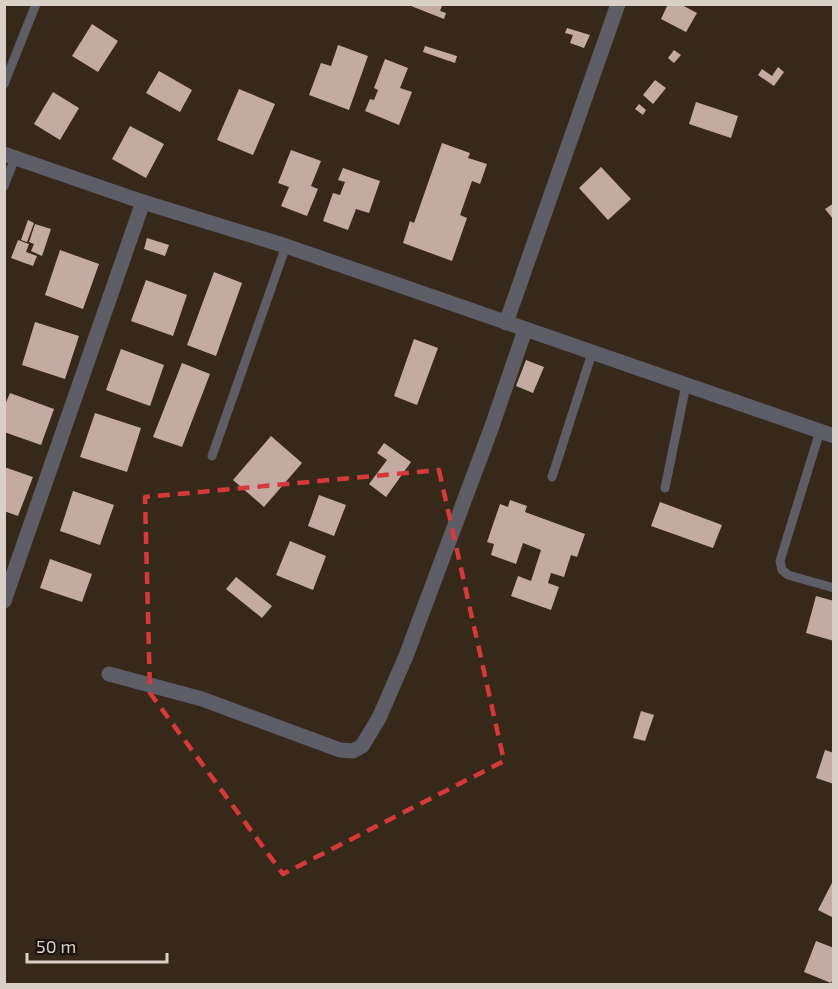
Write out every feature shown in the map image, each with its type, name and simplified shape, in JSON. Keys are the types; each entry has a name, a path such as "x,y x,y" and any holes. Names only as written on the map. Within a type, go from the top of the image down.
{"street":[{"path":"506,323 618,4"},
{"path":"10,156 143,202 286,246 827,434"},
{"path":"4,601 143,202"},
{"path":"109,675 202,699 340,750 353,751 362,746 379,718 406,656 491,429 525,330"}],"lane":[{"path":"4,84 36,4"},
{"path":"4,186 10,156"},
{"path":"212,456 286,246"},
{"path":"552,477 592,353"},
{"path":"665,488 686,386"},
{"path":"827,434 780,561 782,570 788,575 834,588"}],"highlighted area":[{"path":"439,470 504,761 283,874 150,693 145,497"}],"building":[{"path":"406,4 437,4 442,6 440,11 446,13 444,19"},
{"path":"668,4 680,4 697,13 686,32 661,19"},
{"path":"92,24 118,41 98,72 72,56"},
{"path":"567,28 590,35 584,48 570,43 573,35 565,33"},
{"path":"338,45 368,56 349,110 309,95 321,63 331,66"},
{"path":"425,46 457,56 455,63 423,52"},
{"path":"674,50 681,55 674,63 668,58"},
{"path":"385,59 408,68 400,88 412,92 399,125 365,111 370,99 374,100 378,90 374,88"},
{"path":"778,67 784,72 774,86 758,75 762,69 772,76"},
{"path":"159,71 192,90 180,112 146,93"},
{"path":"655,80 666,88 653,104 643,95"},
{"path":"239,89 275,104 253,155 217,140"},
{"path":"53,92 79,108 60,140 34,124"},
{"path":"696,102 738,116 731,138 689,124"},
{"path":"639,104 646,110 643,115 635,109"},
{"path":"130,126 164,144 146,178 112,159"},
{"path":"442,143 470,153 468,158 487,164 480,184 472,181 460,215 467,218 452,261 403,243 410,221 414,223"},
{"path":"291,150 321,161 311,186 318,189 307,216 281,206 289,187 278,183"},
{"path":"601,167 631,199 608,220 579,188"},
{"path":"343,168 380,181 369,213 356,209 348,230 323,221 333,193 340,195 345,182 338,180"},
{"path":"834,203 834,220 825,209"},
{"path":"28,220 34,223 27,242 21,240"},
{"path":"35,224 51,229 42,256 31,251 34,244 29,242"},
{"path":"147,238 169,245 165,256 144,249"},
{"path":"18,240 29,244 26,252 37,256 33,266 11,258"},
{"path":"60,250 99,264 83,309 45,295"},
{"path":"214,272 242,283 216,356 187,345"},
{"path":"146,280 187,295 173,336 131,321"},
{"path":"35,322 79,336 65,379 22,365"},
{"path":"414,339 438,348 417,405 394,396"},
{"path":"121,349 164,365 150,406 106,390"},
{"path":"526,360 544,367 533,393 516,386"},
{"path":"182,363 210,374 182,447 153,437"},
{"path":"10,393 54,409 41,445 4,432 4,407"},
{"path":"95,413 141,428 127,472 80,457"},
{"path":"271,436 302,463 264,507 233,480"},
{"path":"384,443 411,462 386,497 369,484 387,460 377,453"},
{"path":"4,467 33,477 18,516 4,511"},
{"path":"73,491 114,505 100,545 60,531"},
{"path":"319,495 346,505 334,536 308,526"},
{"path":"510,500 527,506 525,512 585,534 577,557 571,555 564,577 551,573 548,583 559,587 551,610 511,596 518,576 531,581 541,550 523,543 516,564 491,555 494,544 487,542 500,504 508,507"},
{"path":"660,502 722,525 713,548 651,526"},
{"path":"290,541 326,556 313,590 276,575"},
{"path":"50,559 92,574 82,602 40,588"},
{"path":"236,577 272,606 262,618 226,589"},
{"path":"816,596 834,601 834,641 806,633"},
{"path":"641,711 654,715 645,741 633,738"},
{"path":"825,750 834,753 834,784 816,778"},
{"path":"834,879 834,918 818,910"},
{"path":"816,941 834,948 834,977 831,983 804,972"}]}
